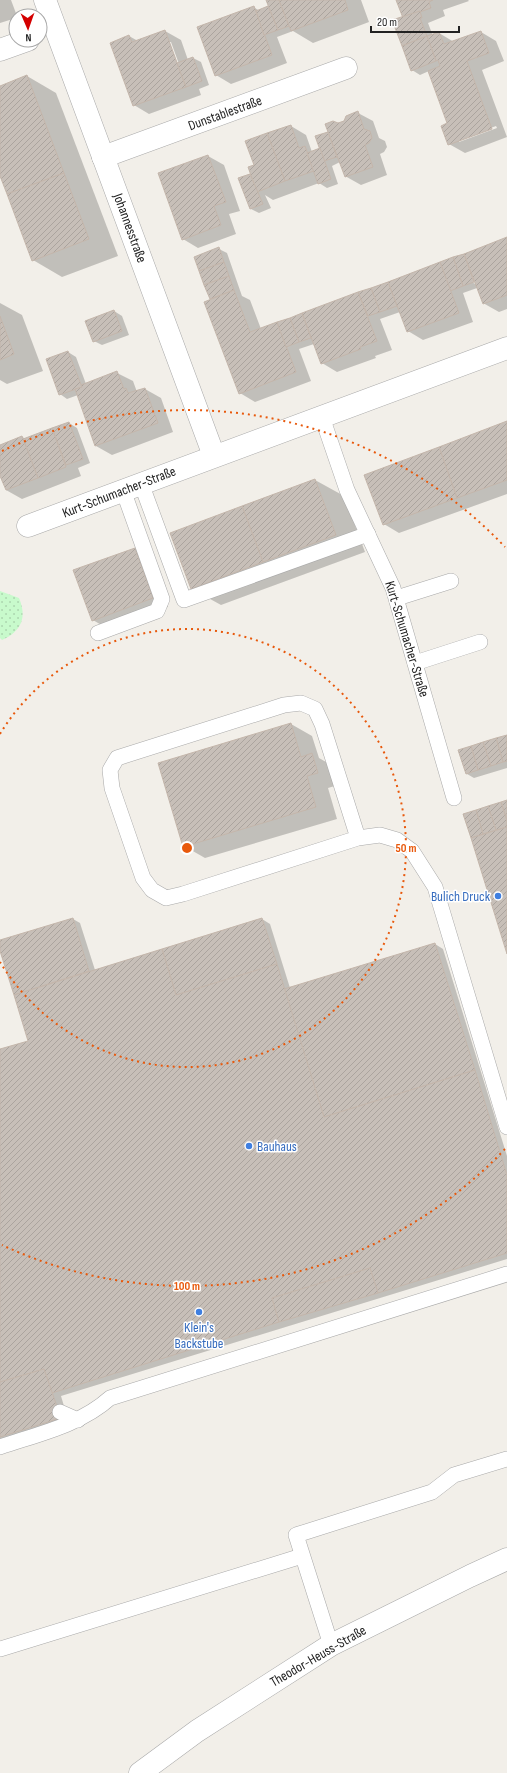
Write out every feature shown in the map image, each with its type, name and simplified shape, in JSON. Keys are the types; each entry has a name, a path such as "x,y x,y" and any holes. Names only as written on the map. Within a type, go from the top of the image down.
{"street":[{"name":"Johannesstraße","path":"48,33 103,157 214,456"},
{"name":"Dunstablestraße","path":"103,157 346,68"},
{"name":"Kurt-Schumacher-Straße","path":"28,526 507,348"},
{"name":"Theodor-Heuss-Straße","path":"140,1773 197,1731 331,1645 507,1559"}],"lane":[{"name":"Kurt-Schumacher-Straße","path":"322,417 347,490 394,588 454,798"},
{"path":"132,487 184,600 368,534"},
{"path":"98,633 157,611 162,599 132,487"},
{"path":"397,598 451,581"},
{"path":"415,663 480,642"},
{"path":"358,838 322,724 315,709 301,703 284,705 117,758 110,770 112,788 143,878 152,890 166,898 183,894 358,838 380,835 397,840 412,851 435,887 507,1127"},
{"path":"0,1446 78,1420 97,1409 110,1398 507,1274"},
{"path":"60,1412 78,1420"},
{"path":"331,1645 296,1535 432,1492 454,1475 507,1459"},
{"path":"0,1649 302,1556"}],"green space":[{"path":"0,591 19,598 23,611 21,623 18,628 2,640 0,638"}],"building":[{"path":"266,0 279,0 289,26 278,30"},
{"path":"279,0 345,0 348,10 291,31"},
{"path":"396,0 433,0 429,2 431,8 403,18"},
{"path":"254,6 272,55 215,76 197,27"},
{"path":"268,6 278,30 264,35 256,11"},
{"path":"420,11 422,18 420,18 427,36 402,46 392,20"},
{"path":"165,30 186,87 133,106 110,43 129,35 132,42"},
{"path":"481,31 489,53 467,61 492,129 448,145 441,126 447,123 428,71 440,66 438,60 436,61 427,36 439,32 444,44"},
{"path":"427,36 436,61 411,71 402,46"},
{"path":"193,57 202,81 186,87 177,63"},
{"path":"27,75 64,173 7,194 0,176 0,86"},
{"path":"358,111 364,129 370,131 372,138 369,143 365,145 373,167 345,177 325,124 333,121 338,123 344,121 346,116"},
{"path":"291,125 299,148 305,146 314,171 285,181 267,133"},
{"path":"328,132 337,157 324,161 315,136"},
{"path":"267,133 285,181 257,192 248,167 254,165 245,141"},
{"path":"320,148 331,179 318,184 307,153"},
{"path":"208,155 226,202 214,206 221,225 182,240 158,173"},
{"path":"64,173 89,239 32,261 7,194"},
{"path":"250,174 263,204 250,209 238,178"},
{"path":"507,237 507,295 483,304 464,254"},
{"path":"219,247 224,262 199,271 194,257"},
{"path":"464,254 474,282 463,286 453,257"},
{"path":"453,257 463,286 450,291 440,262"},
{"path":"224,262 229,276 204,285 199,271"},
{"path":"440,262 459,313 407,332 388,282"},
{"path":"229,276 234,290 210,299 204,285"},
{"path":"388,282 397,306 380,312 371,288"},
{"path":"371,288 380,312 368,316 358,292"},
{"path":"234,290 250,332 277,322 296,372 239,394 204,302"},
{"path":"358,292 377,341 360,347 361,349 321,364 302,313"},
{"path":"114,310 122,331 93,342 85,321"},
{"path":"302,313 311,338 299,342 290,318"},
{"path":"0,316 14,354 0,360"},
{"path":"290,318 299,342 286,347 277,322"},
{"path":"68,351 82,387 59,395 46,359"},
{"path":"117,371 124,389 126,388 128,393 145,388 158,423 95,446 75,389 82,387 81,385"},
{"path":"507,421 507,480 457,498 439,447"},
{"path":"69,422 83,459 66,465 52,428"},
{"path":"52,428 66,467 38,478 23,439"},
{"path":"22,436 38,478 6,490 0,476 0,445"},
{"path":"439,447 457,498 383,525 364,475"},
{"path":"315,479 336,535 263,562 242,506"},
{"path":"242,506 263,562 191,589 170,533"},
{"path":"135,548 153,598 92,621 73,570"},
{"path":"291,723 301,757 312,753 318,773 307,776 316,807 183,847 158,763"},
{"path":"507,735 507,761 503,762 496,738"},
{"path":"496,738 503,762 491,766 483,742"},
{"path":"483,742 491,766 478,770 471,746"},
{"path":"471,746 478,770 466,774 458,750"},
{"path":"507,800 507,821 501,802"},
{"path":"501,802 507,821 507,827 496,830 488,806"},
{"path":"488,806 496,830 483,834 476,810"},
{"path":"476,810 483,834 471,838 463,814"},
{"name":"Bulich Druck","path":"507,827 507,954 471,838"},
{"path":"73,918 89,971 14,995 0,951 0,940"},
{"path":"262,918 277,964 176,995 162,949"},
{"path":"435,943 475,1070 324,1117 284,989"},
{"name":"Bauhaus","path":"162,949 176,995 277,964 324,1117 475,1070 507,1175 507,1253 378,1293 370,1268 272,1298 279,1322 52,1393 44,1369 0,1382 0,1049 28,1041 14,995"},
{"path":"370,1268 378,1293 279,1322 272,1298"},
{"path":"44,1369 61,1418 0,1437 0,1382"}],"place":[{"name":"Bulich Druck","path":"498,896"},
{"name":"Bauhaus","path":"249,1146"},
{"name":"Klein's Backstube","path":"199,1312"}]}
